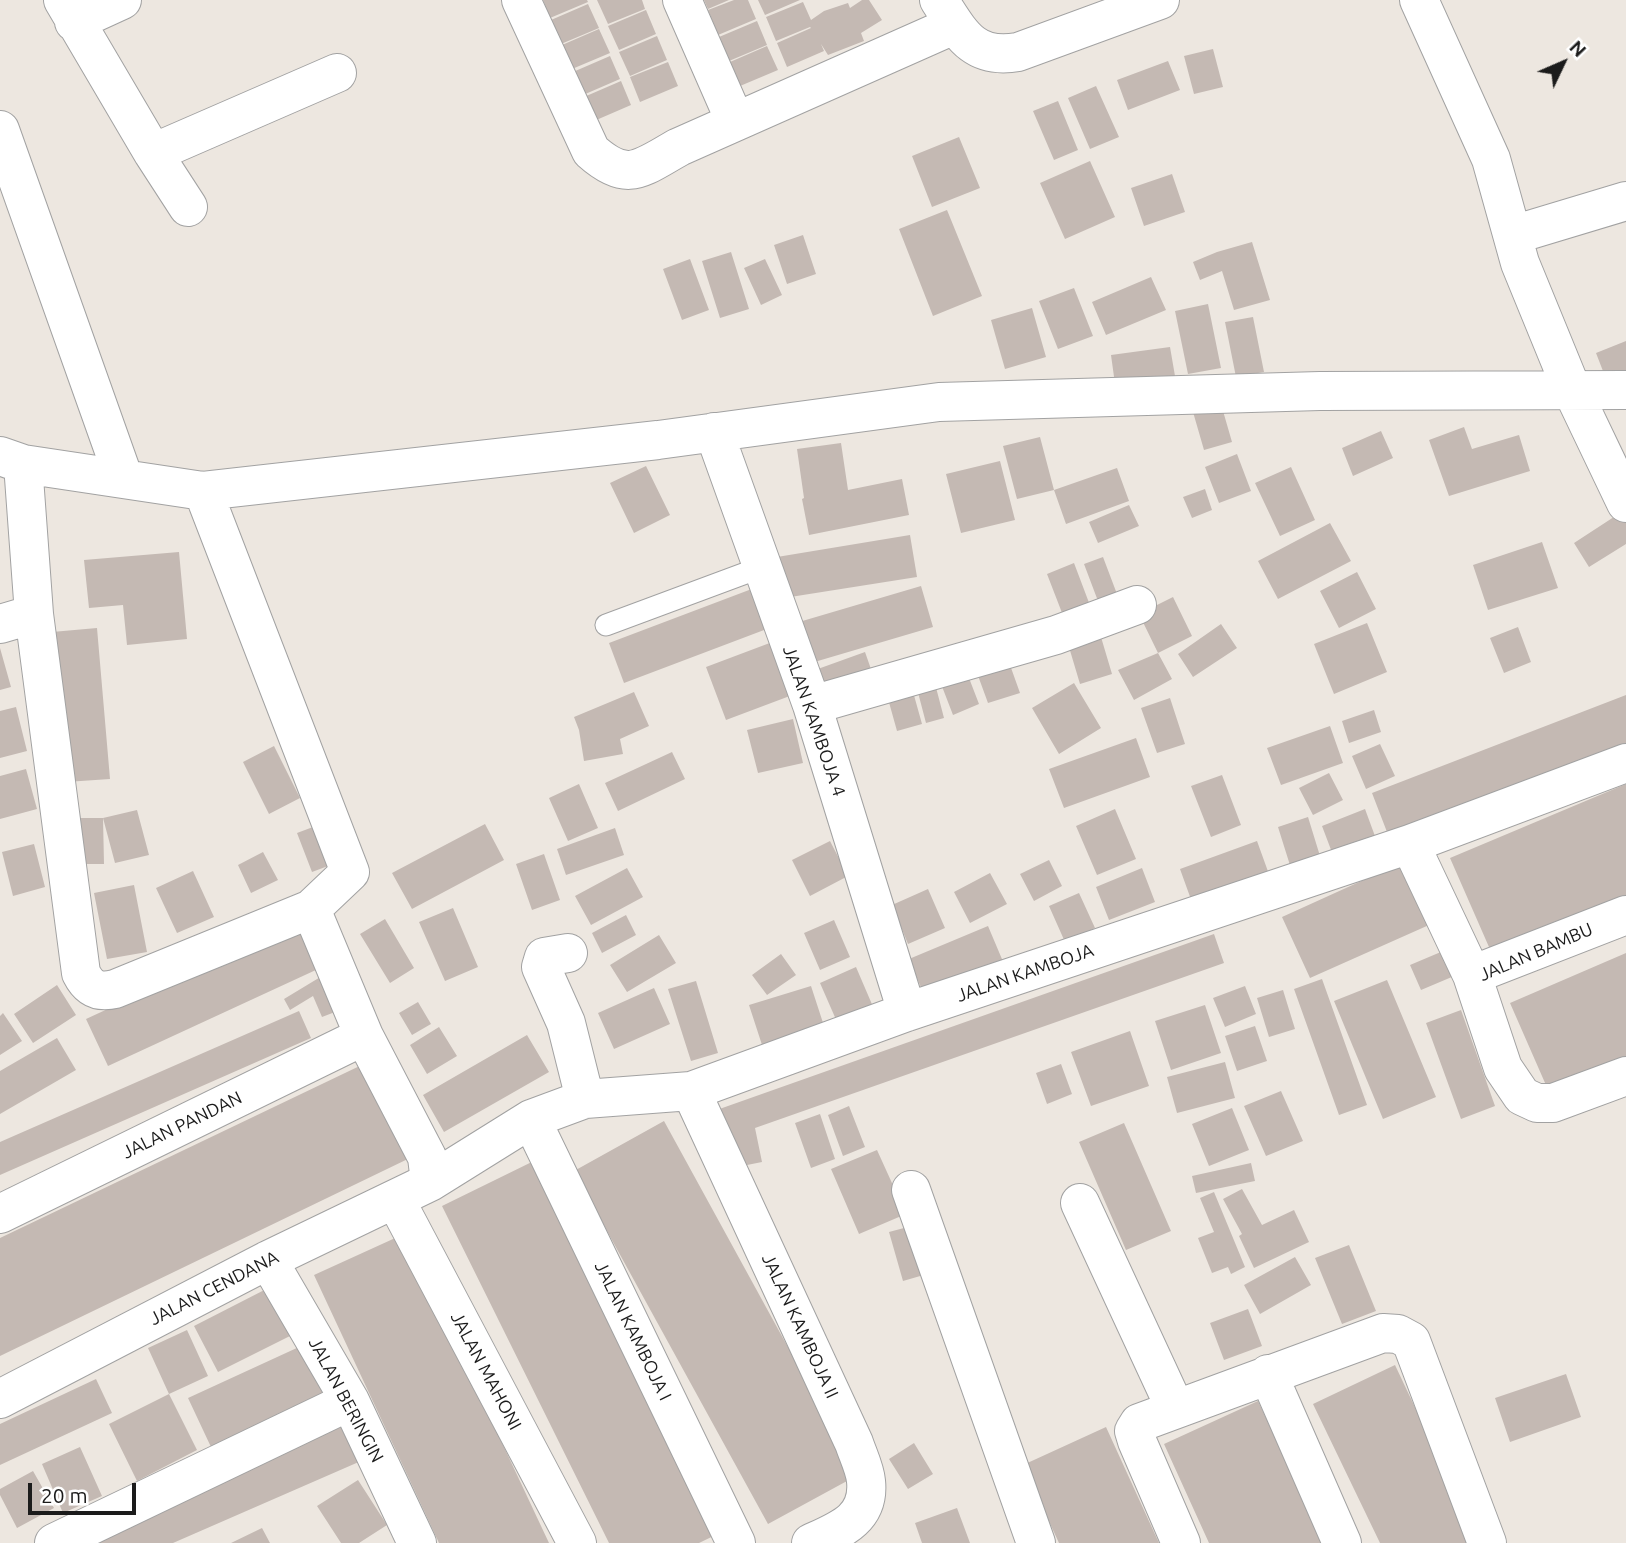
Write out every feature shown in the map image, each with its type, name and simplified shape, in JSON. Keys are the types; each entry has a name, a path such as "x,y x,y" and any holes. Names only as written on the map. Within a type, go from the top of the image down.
{"street":[{"path":"122,0 68,11 188,206"},
{"path":"521,0 591,151 611,167 625,171 642,167 947,12 977,49 998,56 1018,52 1138,4"},
{"path":"682,0 735,121"},
{"path":"1419,0 1491,159 1520,263 1572,390 1626,503"},
{"path":"153,153 337,73"},
{"path":"0,130 124,479"},
{"path":"1513,235 1626,201"},
{"path":"203,491 351,869 312,909 115,989 95,990 86,984 81,973 17,619 12,460 203,491 715,432 939,402 1321,391 1626,390"},
{"name":"JALAN KAMBOJA 4","path":"715,432 812,705 907,1013"},
{"path":"812,705 1056,635 1137,605"},
{"name":"JALAN KAMBOJA","path":"430,1182 531,1119 585,1099 691,1091 907,1013 1410,844 1626,764"},
{"path":"1410,844 1472,975"},
{"path":"312,909 364,1036 427,1157 430,1182"},
{"name":"JALAN BAMBU","path":"1626,915 1472,975 1503,1068 1522,1096 1537,1103 1553,1103 1626,1076"},
{"path":"568,953 544,957 541,967 566,1023 585,1099"},
{"name":"JALAN PANDAN","path":"0,1214 364,1036"},
{"name":"JALAN KAMBOJA II","path":"691,1091 854,1443 866,1481 863,1508 855,1533 841,1530 811,1543"},
{"name":"JALAN KAMBOJA I","path":"531,1119 736,1543"},
{"name":"JALAN CENDANA","path":"0,1399 268,1260 430,1182"},
{"path":"912,1190 1036,1543"},
{"name":"JALAN MAHONI","path":"395,1199 577,1543"},
{"path":"1080,1203 1175,1408"},
{"name":"JALAN BERINGIN","path":"268,1260 350,1401 408,1540"},
{"path":"1181,1543 1133,1431 1139,1423 1383,1333 1398,1334 1411,1341 1487,1543"},
{"path":"1268,1374 1342,1543"},
{"path":"54,1543 350,1401"}],"lane":[{"path":"606,625 762,567"}],"building":[{"path":"543,0 587,0 588,2 550,18"},
{"path":"597,0 642,0 645,9 608,24"},
{"path":"704,0 729,0 708,9"},
{"path":"734,0 748,0 756,19 718,35 708,10"},
{"path":"758,0 800,0 765,15"},
{"path":"862,0 869,0 882,20 861,33 864,41 828,55 821,44 824,51 787,67 777,43 811,28 776,41 766,17 803,2 811,20 824,11 848,3 850,8"},
{"path":"588,4 599,28 561,44 551,20"},
{"path":"646,10 656,34 619,50 608,26"},
{"path":"757,21 767,45 729,61 719,37"},
{"path":"599,29 610,53 572,69 562,45"},
{"path":"657,36 667,60 630,76 619,52"},
{"path":"767,46 778,70 740,86 730,62"},
{"path":"1213,49 1223,87 1194,94 1184,56"},
{"path":"610,56 620,79 583,95 573,72"},
{"path":"1168,61 1180,90 1128,110 1117,80"},
{"path":"668,62 678,86 640,102 630,77"},
{"path":"621,81 631,105 594,121 584,97"},
{"path":"1096,86 1119,137 1090,149 1068,98"},
{"path":"1058,101 1078,150 1054,160 1033,111"},
{"path":"959,137 980,188 932,207 912,156"},
{"path":"1090,161 1115,217 1065,239 1040,183"},
{"path":"1172,174 1185,212 1144,226 1131,188"},
{"path":"947,210 982,296 933,316 899,229"},
{"path":"803,235 816,274 787,284 774,245"},
{"path":"1252,242 1270,300 1234,310 1222,271 1200,280 1193,262"},
{"path":"731,252 749,309 720,318 702,261"},
{"path":"690,259 709,310 682,320 663,269"},
{"path":"765,259 782,295 761,305 744,268"},
{"path":"1151,277 1166,310 1106,335 1092,302"},
{"path":"1074,288 1093,336 1058,349 1039,301"},
{"path":"1208,304 1221,368 1188,374 1175,311"},
{"path":"1032,308 1046,357 1005,369 991,320"},
{"path":"1253,317 1264,372 1236,377 1225,322"},
{"path":"1626,341 1626,377 1608,384 1596,353"},
{"path":"1170,347 1175,376 1115,384 1111,355"},
{"path":"1221,404 1232,442 1204,450 1193,412"},
{"path":"1464,427 1472,449 1519,435 1530,471 1449,496 1429,440"},
{"path":"1381,431 1393,458 1353,476 1342,448"},
{"path":"1040,437 1054,490 1017,499 1003,446"},
{"path":"841,443 848,490 902,479 909,515 809,535 797,449"},
{"path":"1237,454 1251,491 1219,503 1205,467"},
{"path":"1000,461 1015,520 961,533 946,474"},
{"path":"646,466 670,515 634,533 610,483"},
{"path":"1291,467 1315,520 1280,536 1255,483"},
{"path":"1117,468 1129,501 1066,524 1054,490"},
{"path":"1205,489 1212,510 1192,518 1183,497"},
{"path":"1129,505 1139,526 1098,543 1089,522"},
{"path":"1620,513 1626,522 1626,544 1589,567 1574,543"},
{"path":"1330,523 1351,561 1278,599 1258,561"},
{"path":"910,535 917,577 784,598 777,557"},
{"path":"1542,542 1558,588 1488,610 1473,565"},
{"path":"179,552 187,639 127,645 123,605 89,608 84,560"},
{"path":"1103,557 1120,602 1101,609 1084,564"},
{"path":"1074,563 1091,608 1064,618 1047,574"},
{"path":"1357,572 1376,609 1339,628 1320,591"},
{"path":"921,586 933,627 811,663 799,622"},
{"path":"757,587 772,627 624,683 609,643"},
{"path":"1173,597 1192,636 1158,653 1139,614"},
{"path":"1367,623 1387,672 1334,694 1314,644"},
{"path":"1221,624 1237,648 1193,677 1178,654"},
{"path":"1098,627 1112,674 1080,684 1066,637"},
{"path":"1518,627 1531,662 1504,673 1490,638"},
{"path":"97,628 110,779 66,782 52,632"},
{"path":"783,638 803,691 726,720 706,667"},
{"path":"0,648 11,687 0,690"},
{"path":"1005,651 1020,693 988,703 973,662"},
{"path":"865,652 872,672 822,689 815,670"},
{"path":"1158,653 1172,679 1134,700 1118,670"},
{"path":"964,665 979,704 953,715 938,676"},
{"path":"933,676 944,718 926,723 915,681"},
{"path":"910,681 922,724 897,731 885,688"},
{"path":"1074,683 1101,728 1059,754 1032,708"},
{"path":"634,692 649,726 620,739 623,754 584,761 574,717"},
{"path":"1626,695 1626,755 1392,845 1372,793"},
{"path":"1170,698 1185,744 1157,753 1141,708"},
{"path":"16,707 27,751 0,758 0,711"},
{"path":"1374,710 1381,732 1349,743 1342,721"},
{"path":"793,719 803,763 758,773 747,730"},
{"path":"1330,726 1343,763 1281,785 1267,748"},
{"path":"1136,738 1150,777 1064,808 1049,769"},
{"path":"1380,744 1395,776 1366,789 1352,756"},
{"path":"274,746 300,798 269,814 243,762"},
{"path":"672,752 685,779 618,811 605,783"},
{"path":"26,769 37,809 0,819 0,776"},
{"path":"1329,773 1343,800 1313,815 1299,788"},
{"path":"1222,775 1241,825 1211,837 1191,786"},
{"path":"579,784 598,828 568,841 549,798"},
{"path":"1626,784 1626,908 1496,963 1450,858"},
{"path":"1115,809 1136,859 1097,875 1076,826"},
{"path":"1365,809 1379,847 1336,863 1322,826"},
{"path":"137,810 149,855 115,863 103,818"},
{"path":"1308,817 1324,869 1294,878 1278,827"},
{"path":"71,818 103,818 104,864 72,864"},
{"path":"321,824 336,863 312,872 297,833"},
{"path":"485,824 504,860 412,909 392,873"},
{"path":"615,828 624,855 566,875 557,849"},
{"path":"830,841 848,876 810,896 792,860"},
{"path":"1257,841 1270,877 1193,905 1180,869"},
{"path":"34,844 45,887 13,896 2,852"},
{"path":"263,852 278,880 251,893 238,865"},
{"path":"544,854 560,900 532,910 516,864"},
{"path":"1049,860 1062,886 1034,901 1020,874"},
{"path":"1401,863 1429,925 1310,978 1282,917"},
{"path":"627,868 643,897 591,925 575,896"},
{"path":"1142,868 1155,902 1109,920 1096,887"},
{"path":"193,871 214,917 177,933 156,888"},
{"path":"990,873 1007,904 970,923 954,892"},
{"path":"134,885 147,952 107,959 94,893"},
{"path":"928,889 945,928 908,944 892,905"},
{"path":"1079,893 1095,928 1065,942 1049,906"},
{"path":"453,908 478,967 445,981 419,922"},
{"path":"626,915 636,935 602,953 592,933"},
{"path":"385,919 414,968 390,983 360,934"},
{"path":"834,920 850,957 820,970 804,933"},
{"path":"296,922 318,969 108,1066 86,1019"},
{"path":"988,926 1007,971 928,1004 909,959"},
{"path":"1214,934 1224,963 755,1128 762,1162 732,1168 711,1112"},
{"path":"659,935 676,963 627,992 610,965"},
{"path":"1455,946 1466,971 1421,990 1410,965"},
{"path":"1626,953 1626,1058 1549,1092 1510,1003"},
{"path":"781,954 796,975 767,995 752,975"},
{"path":"856,967 877,1016 841,1031 820,983"},
{"path":"327,973 348,1007 322,1017 313,996 290,1010 284,999"},
{"path":"1322,979 1367,1105 1339,1115 1294,989"},
{"path":"1387,980 1436,1097 1383,1119 1334,1001"},
{"path":"696,981 718,1053 691,1061 668,989"},
{"path":"57,985 76,1015 33,1043 14,1014"},
{"path":"811,986 825,1029 763,1048 749,1005"},
{"path":"1245,986 1256,1014 1225,1027 1213,998"},
{"path":"654,988 670,1024 614,1049 598,1013"},
{"path":"1283,990 1295,1029 1269,1037 1257,998"},
{"path":"418,1002 431,1024 412,1035 399,1013"},
{"path":"1205,1005 1221,1053 1171,1070 1155,1021"},
{"path":"1461,1010 1495,1106 1461,1119 1426,1023"},
{"path":"299,1011 311,1038 0,1175 0,1142"},
{"path":"3,1013 22,1041 0,1055 0,1016"},
{"path":"1255,1026 1267,1061 1237,1071 1225,1036"},
{"path":"439,1027 457,1056 427,1074 410,1045"},
{"path":"1130,1031 1149,1086 1091,1106 1071,1052"},
{"path":"527,1035 549,1072 444,1132 423,1095"},
{"path":"57,1038 76,1070 0,1114 0,1071"},
{"path":"368,1062 414,1156 0,1356 0,1238"},
{"path":"1225,1062 1235,1098 1177,1113 1167,1077"},
{"path":"1061,1064 1072,1094 1047,1104 1036,1073"},
{"path":"1281,1091 1303,1141 1266,1156 1244,1106"},
{"path":"849,1106 865,1147 843,1156 828,1115"},
{"path":"1232,1108 1249,1150 1209,1166 1192,1124"},
{"path":"820,1114 835,1159 811,1168 795,1123"},
{"path":"664,1121 858,1475 768,1524 574,1171"},
{"path":"1124,1123 1171,1231 1126,1250 1079,1142"},
{"path":"877,1150 906,1214 859,1234 831,1169"},
{"path":"544,1156 728,1529 699,1543 609,1543 442,1206"},
{"path":"1251,1163 1255,1181 1196,1193 1192,1176"},
{"path":"1242,1189 1262,1225 1294,1210 1309,1242 1254,1268 1239,1236 1242,1234 1223,1199"},
{"path":"1214,1192 1245,1267 1231,1274 1228,1267 1212,1273 1198,1238 1214,1232 1200,1198"},
{"path":"919,1224 934,1272 903,1281 889,1232"},
{"path":"404,1234 549,1543 439,1543 314,1275"},
{"path":"1349,1245 1376,1311 1342,1324 1315,1258"},
{"path":"1295,1257 1311,1285 1260,1314 1244,1285"},
{"path":"278,1283 302,1330 218,1372 194,1326"},
{"path":"1248,1309 1262,1346 1224,1360 1210,1323"},
{"path":"187,1330 208,1376 169,1394 148,1348"},
{"path":"312,1341 335,1390 211,1447 188,1398"},
{"path":"1395,1365 1479,1543 1380,1543 1313,1404"},
{"path":"1566,1374 1581,1417 1510,1442 1495,1398"},
{"path":"96,1379 112,1413 0,1465 0,1424"},
{"path":"169,1394 197,1450 137,1481 109,1424"},
{"path":"1258,1401 1324,1543 1209,1543 1164,1444"},
{"path":"343,1422 361,1461 173,1543 66,1543"},
{"path":"1106,1427 1159,1543 1059,1543 1023,1465"},
{"path":"914,1443 933,1474 908,1489 889,1459"},
{"path":"80,1447 102,1496 63,1513 42,1464"},
{"path":"33,1471 54,1508 17,1528 0,1495 0,1489"},
{"path":"358,1480 387,1525 359,1543 341,1543 317,1506"},
{"path":"957,1508 970,1543 922,1543 915,1523"},
{"path":"262,1528 270,1543 231,1543"}]}
